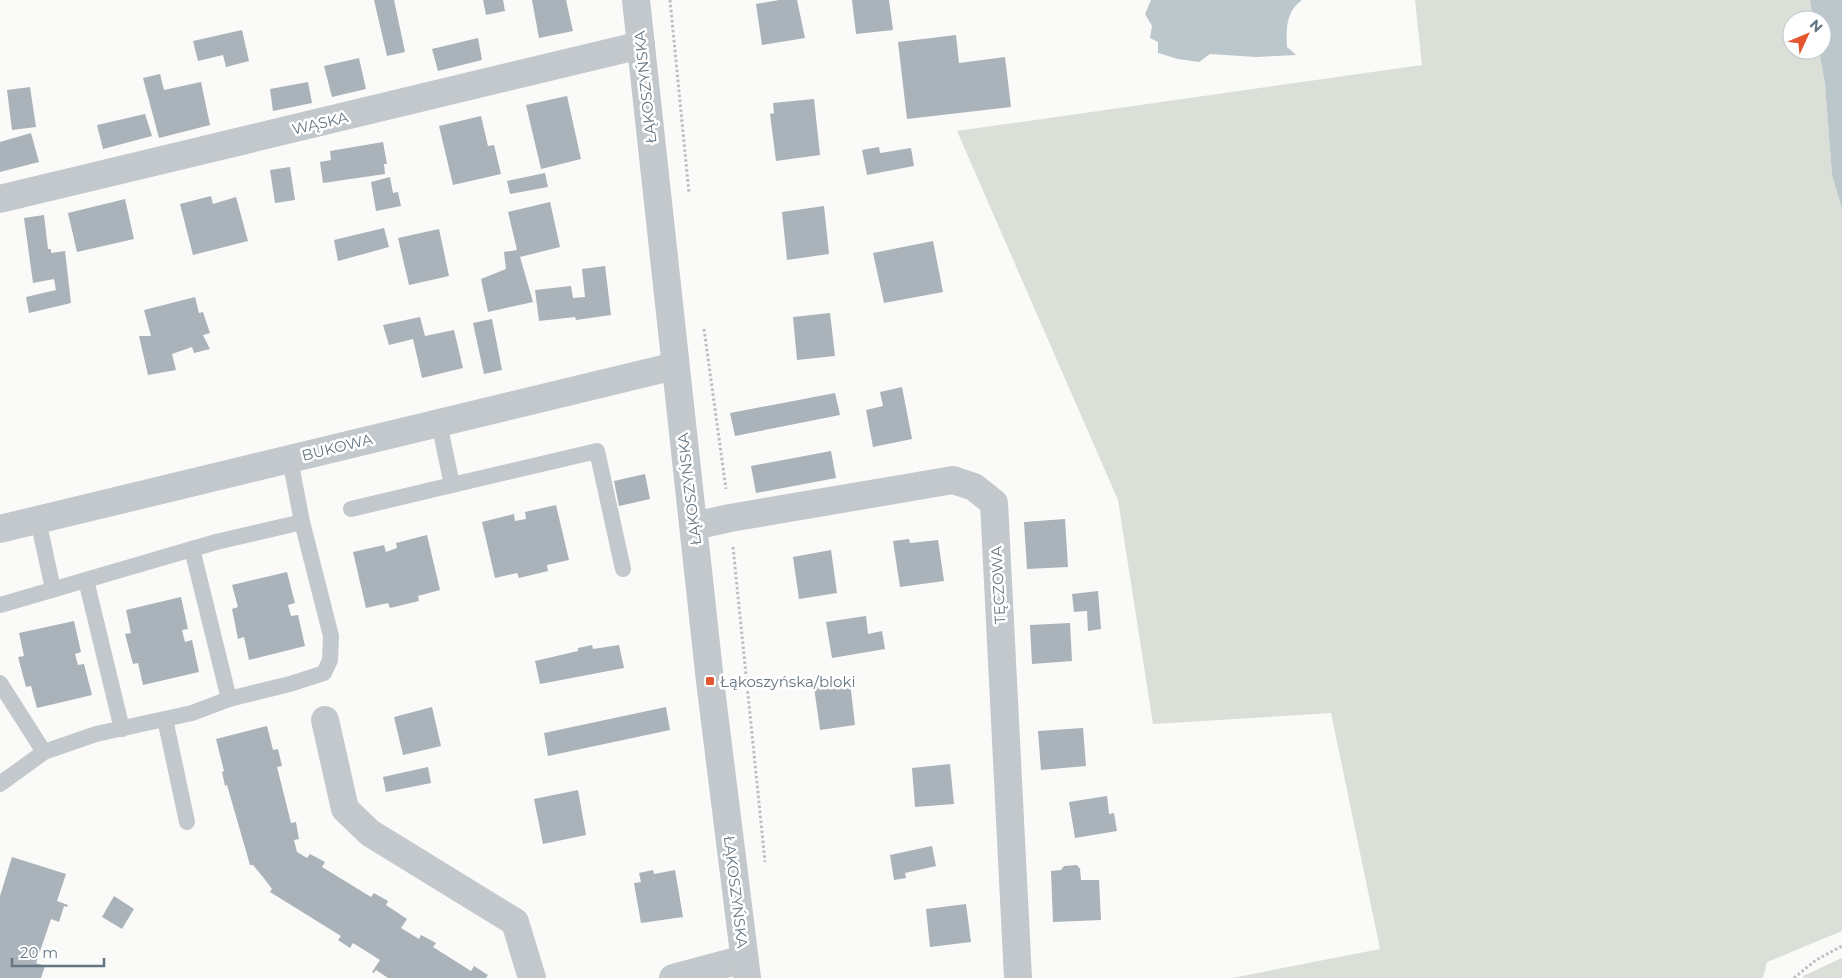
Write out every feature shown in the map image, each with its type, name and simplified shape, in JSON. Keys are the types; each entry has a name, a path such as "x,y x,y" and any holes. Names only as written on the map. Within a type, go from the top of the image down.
{"street":[{"name":"ŁĄKOSZYŃSKA","path":"636,0 710,681 746,969"},
{"name":"WĄSKA","path":"0,199 640,46"},
{"name":"BUKOWA","path":"0,529 675,366"},
{"name":"TĘCZOWA","path":"694,526 730,518 954,480 974,487 994,502 1018,978"},
{"path":"325,720 345,809 370,833 515,922 532,978"},
{"path":"673,978 746,969"}],"lane":[{"path":"439,423 452,485"},
{"path":"351,509 596,451 623,569"},
{"path":"0,784 44,752 96,734 192,713 228,699 290,684 324,673 330,660 331,636 302,522 290,459"},
{"path":"38,520 52,589"},
{"path":"0,605 192,549 302,522"},
{"path":"192,549 228,699"},
{"path":"86,580 122,728"},
{"path":"0,683 44,752"},
{"path":"164,719 187,822"}],"path":[{"path":"1794,978 1816,960 1842,946"}],"shaded area":[{"path":"1151,0 1302,0 1293,9 1287,27 1287,47 1296,55 1256,57 1210,54 1199,62 1178,59 1158,53 1158,42 1150,38 1152,26 1145,14"},
{"path":"1415,0 1810,0 1812,10 1782,10 1782,60 1821,60 1825,84 1832,175 1842,209 1842,931 1767,962 1763,978 1232,978 1380,949 1331,713 1153,724 1118,500 957,131 1422,65"},
{"path":"1810,0 1842,0 1842,209 1832,175 1825,84 1821,60 1832,60 1832,10 1812,10"},
{"path":"1842,958 1842,978 1803,978 1803,976"}],"building":[{"path":"374,0 394,0 405,52 387,56"},
{"path":"483,0 503,0 505,11 486,15"},
{"path":"532,0 566,0 573,31 539,38"},
{"path":"779,0 797,0 805,38 762,45 756,4"},
{"path":"852,0 889,0 893,30 856,34"},
{"path":"242,30 249,61 226,67 223,55 198,61 193,41"},
{"path":"956,35 959,63 1005,57 1011,107 907,119 898,42"},
{"path":"478,38 482,60 438,71 432,49"},
{"path":"359,58 366,89 332,97 324,66"},
{"path":"160,74 164,90 201,82 210,125 159,138 143,78"},
{"path":"308,82 312,103 273,111 270,89"},
{"path":"30,87 36,127 12,130 7,90"},
{"path":"567,96 581,159 541,169 526,105"},
{"path":"814,99 820,155 776,161 770,114 774,113 773,103"},
{"path":"145,114 152,136 103,149 97,125"},
{"path":"481,116 488,146 494,145 501,174 453,185 439,126"},
{"path":"31,133 39,162 0,172 0,142"},
{"path":"383,142 387,164 384,164 385,174 323,183 320,162 331,160 330,151"},
{"path":"879,147 880,153 911,148 914,166 867,175 862,150"},
{"path":"290,167 295,200 275,203 270,170"},
{"path":"545,173 548,187 510,194 507,181"},
{"path":"390,177 393,193 398,192 401,206 376,211 371,182"},
{"path":"211,196 213,204 236,197 248,241 193,255 180,204"},
{"path":"125,199 134,239 77,252 68,213"},
{"path":"550,202 560,247 520,257 533,302 488,312 481,279 506,269 504,252 517,250 508,212"},
{"path":"824,206 829,254 787,260 782,212"},
{"path":"44,215 48,249 51,249 51,253 65,251 71,303 29,313 26,297 56,290 54,279 33,283 24,218"},
{"path":"384,228 389,247 338,261 334,240"},
{"path":"439,229 449,276 409,285 398,238"},
{"path":"933,241 943,292 884,303 873,253"},
{"path":"605,266 611,315 576,320 575,317 539,321 535,290 571,286 573,298 585,297 582,269"},
{"path":"195,297 199,313 203,312 210,333 203,335 210,349 194,353 192,347 172,354 176,370 148,375 139,336 151,336 144,310"},
{"path":"830,313 835,356 797,360 793,317"},
{"path":"420,317 425,336 454,330 463,368 422,378 413,339 389,345 383,325"},
{"path":"492,319 502,370 484,374 473,323"},
{"path":"902,387 912,439 873,447 866,410 883,406 880,392"},
{"path":"835,393 840,415 735,436 730,413"},
{"path":"831,451 836,478 756,493 751,466"},
{"path":"645,474 650,499 619,506 614,481"},
{"path":"556,505 569,560 547,565 548,571 519,578 517,573 495,578 482,522 514,514 515,521 526,519 525,512"},
{"path":"1065,519 1068,567 1027,569 1024,522"},
{"path":"427,535 440,590 418,596 419,601 390,608 388,603 366,608 353,552 384,545 386,552 397,548 396,543"},
{"path":"909,539 910,543 938,540 944,581 900,587 893,541"},
{"path":"831,550 837,593 799,599 793,557"},
{"path":"287,572 295,603 288,605 291,616 298,615 305,646 249,660 244,637 238,639 232,609 238,607 232,585"},
{"path":"1098,591 1101,629 1088,631 1087,611 1074,612 1072,594"},
{"path":"181,597 188,629 182,630 185,642 192,640 199,672 143,685 138,663 133,664 125,634 131,633 126,610"},
{"path":"866,616 868,634 882,631 885,649 832,658 826,622"},
{"path":"74,621 81,652 75,654 78,665 84,664 92,695 37,708 31,686 26,687 18,657 24,656 19,633"},
{"path":"1070,623 1072,661 1032,664 1030,625"},
{"path":"592,645 593,649 619,645 624,668 540,684 535,661 578,651 578,648"},
{"path":"850,682 855,725 820,730 814,687"},
{"path":"432,707 441,746 403,755 394,717"},
{"path":"666,707 670,730 548,756 544,733"},
{"path":"267,726 273,750 278,749 282,766 277,767 291,823 296,822 299,839 294,840 297,852 307,858 310,854 325,862 322,867 371,897 374,893 388,901 386,905 407,919 401,928 419,939 421,935 436,943 433,947 471,971 474,966 488,975 486,978 388,978 376,970 374,973 372,972 380,960 353,943 350,948 338,940 341,936 270,892 272,889 253,865 250,865 227,785 225,786 222,772 224,771 216,739"},
{"path":"1083,728 1086,766 1041,770 1038,731"},
{"path":"950,764 954,804 915,807 912,768"},
{"path":"428,767 431,783 386,792 383,777"},
{"path":"578,790 586,835 543,844 534,799"},
{"path":"1107,796 1109,814 1114,813 1117,831 1075,838 1069,802"},
{"path":"932,846 936,866 905,873 906,878 894,880 890,855"},
{"path":"12,857 66,874 57,901 68,905 67,907 64,906 59,922 51,919 36,963 45,966 41,978 0,978 0,896"},
{"path":"1077,865 1080,869 1081,880 1099,880 1101,920 1053,922 1051,871 1061,870 1064,866"},
{"path":"653,870 654,874 675,870 683,917 641,923 634,883 641,882 639,873"},
{"path":"114,896 134,909 122,929 102,917"},
{"path":"966,904 971,942 930,947 926,909"}],"place":[{"name":"Łąkoszyńska/bloki","path":"710,681"}]}
